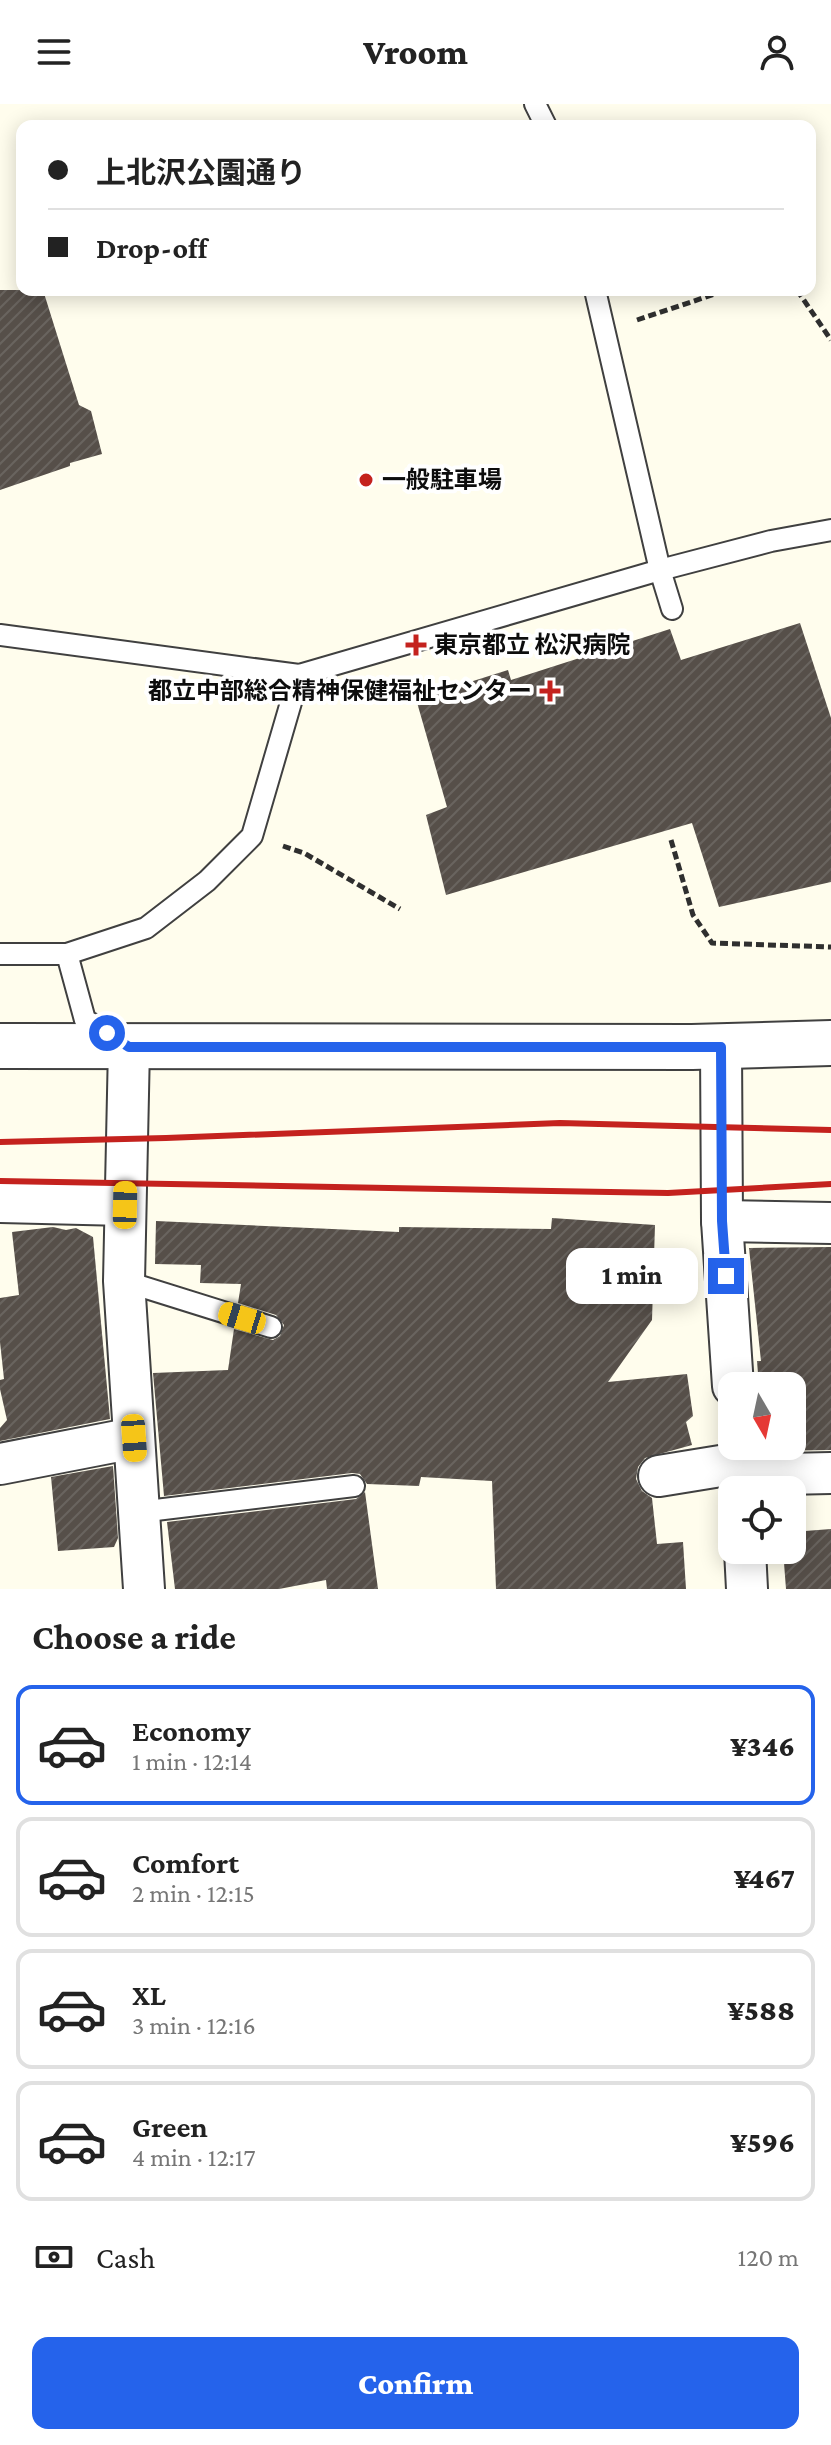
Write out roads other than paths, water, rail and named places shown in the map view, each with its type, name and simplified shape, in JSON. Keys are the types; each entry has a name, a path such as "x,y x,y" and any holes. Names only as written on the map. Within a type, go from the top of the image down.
{"street":[{"path":"0,1046 721,1047 831,1043"},
{"path":"129,1047 124,1281 144,1589"},
{"path":"721,1047 722,1221 732,1372"},
{"path":"0,1202 125,1205"},
{"path":"722,1221 831,1223"},
{"path":"0,1464 134,1438"},
{"path":"659,1476 739,1468 831,1473"},
{"path":"746,1564 747,1589"}],"lane":[{"path":"597,296 660,570 672,609"},
{"path":"0,635 299,675 660,570 771,541 831,530"},
{"path":"0,954 67,954 146,928 207,881 252,836 299,675"},
{"path":"67,954 85,1020 129,1047"},
{"path":"124,1281 271,1327"},
{"path":"139,1512 354,1486"}],"railway":[{"path":"0,1142 560,1123 831,1130"},
{"path":"0,1181 668,1193 831,1184"}],"place":[{"name":"一般駐車場","path":"366,480"},
{"name":"東京都立 松沢病院","path":"416,645"},
{"name":"都立中部総合精神保健福祉センター","path":"550,691"}]}
